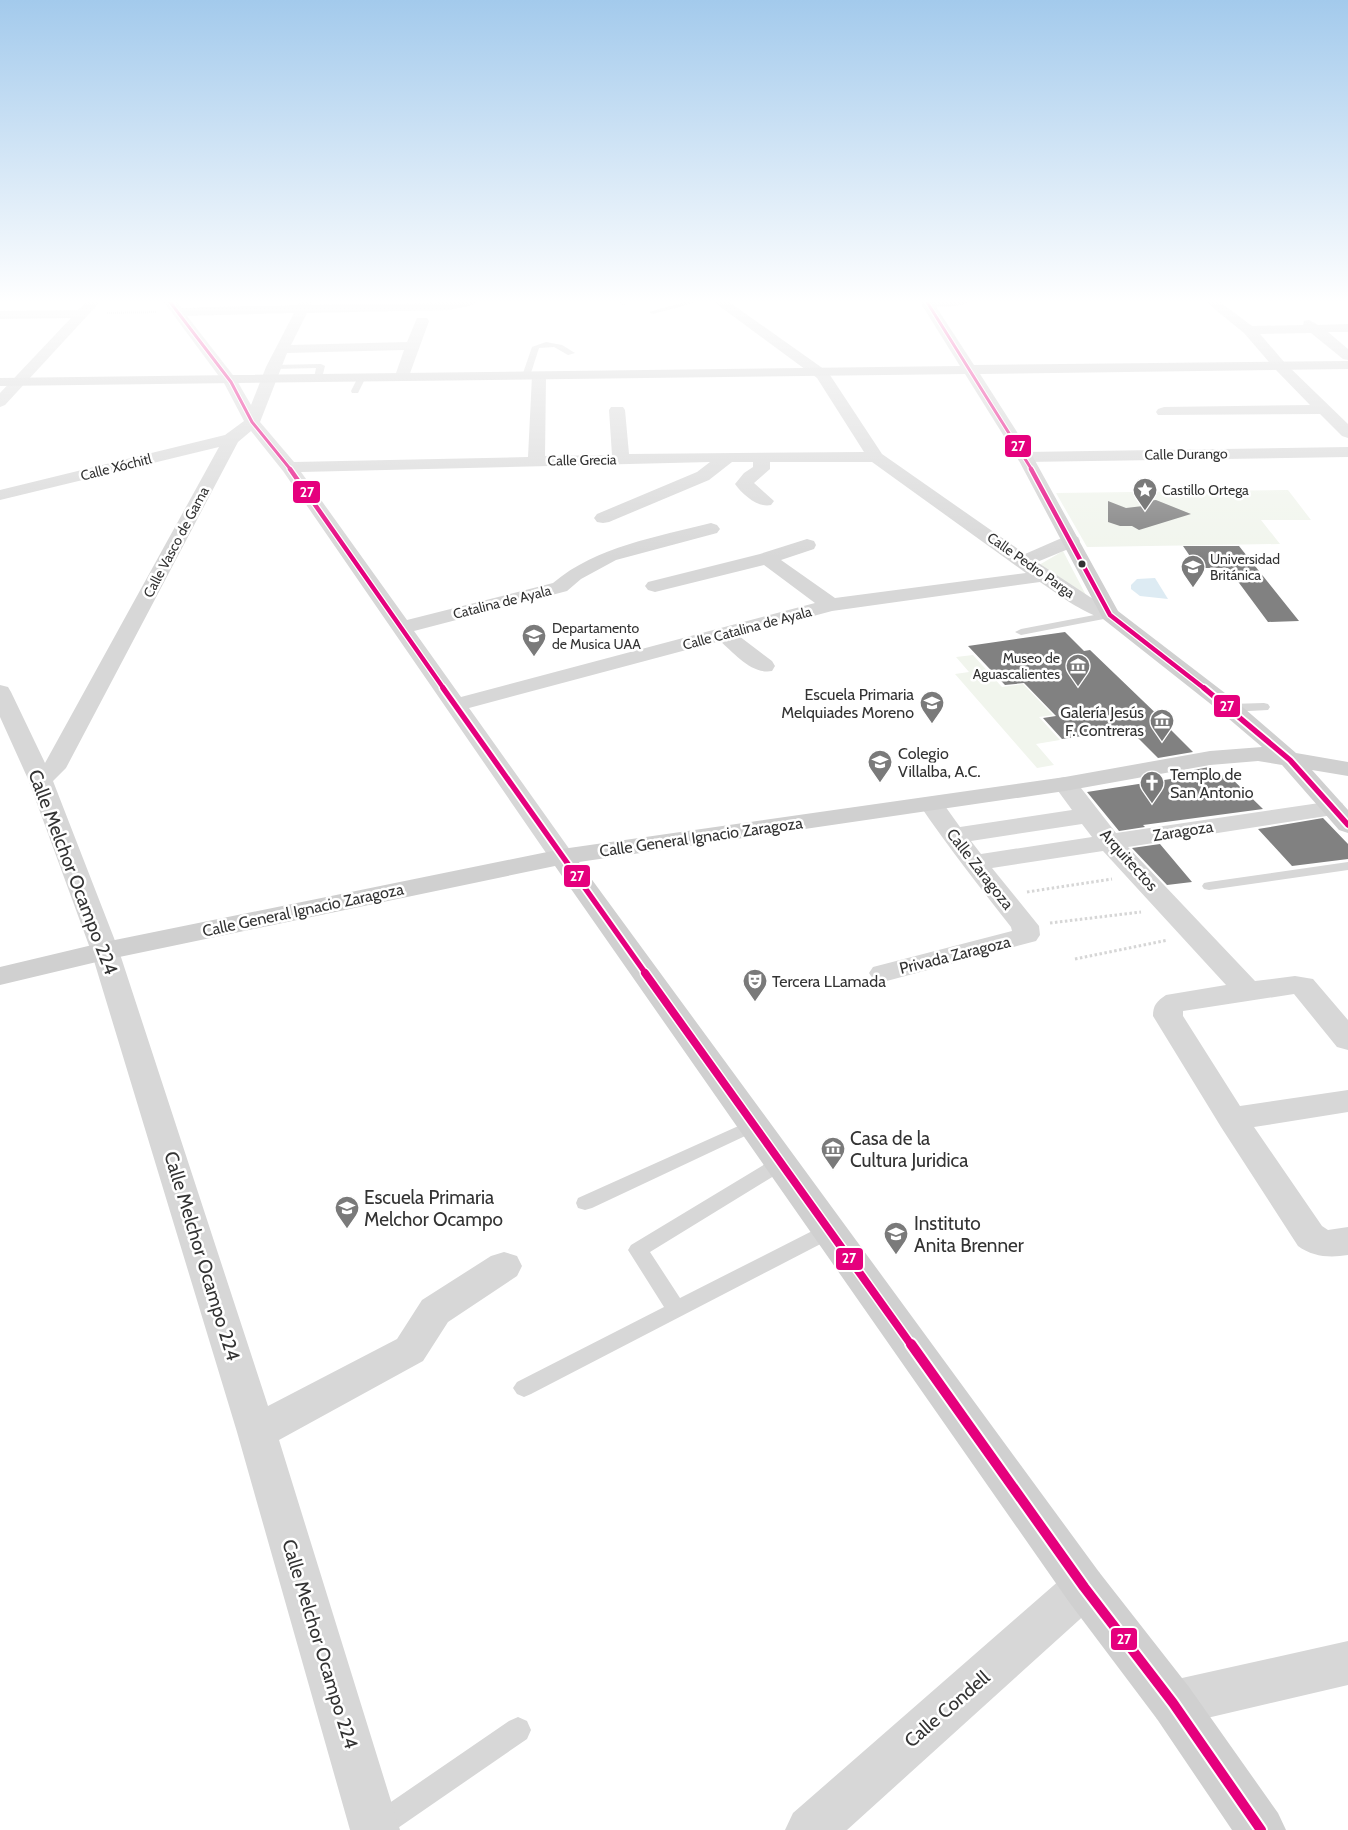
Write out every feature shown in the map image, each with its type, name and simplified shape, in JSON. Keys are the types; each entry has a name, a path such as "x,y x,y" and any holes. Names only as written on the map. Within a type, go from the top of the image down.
{"street":[{"path":"0,402 13,387"},
{"path":"234,387 252,422 289,467 562,857 1084,1588 1173,1703 1261,1830"},
{"name":"Calle Vasco de Gama","path":"40,779 54,768 231,439 252,422 265,387"},
{"path":"533,387 536,461"},
{"name":"Calle Pedro Parga","path":"831,387 876,456 1044,576 1083,601 1110,615 1230,708 1290,760 1340,817"},
{"path":"980,387 1025,458 1110,615"},
{"path":"1301,387 1348,433"},
{"path":"1176,426 1161,407 1324,410"},
{"path":"617,410 621,459"},
{"name":"Calle Xóchitl","path":"0,495 231,439"},
{"path":"1189,440 1201,453"},
{"name":"Calle Durango","path":"1025,458 1201,453 1348,452"},
{"name":"Calle Grecia","path":"289,467 621,459 876,456"},
{"path":"603,518 702,476 728,457"},
{"path":"761,457 762,468 744,484 766,501"},
{"name":"Catalina de Ayala","path":"402,628 560,587 574,575 609,556 712,529"},
{"path":"1024,561 1071,541"},
{"path":"676,600 648,589 767,558 807,545"},
{"path":"767,558 832,605"},
{"name":"Calle Catalina de Ayala","path":"455,705 832,605 1044,576"},
{"path":"724,634 764,666"},
{"name":"Calle Melchor Ocampo 224","path":"0,692 40,779 106,951 257,1432 375,1829"},
{"name":"Calle General Ignacio Zaragoza","path":"0,976 106,951 562,857 1065,784 1210,758 1258,754 1348,769"},
{"name":"Arquitectos","path":"1065,784 1110,843 1248,992"},
{"name":"Calle Zaragoza","path":"931,804 1025,931"},
{"path":"953,836 1090,816"},
{"name":"Zaragoza","path":"973,863 1110,843 1340,817"},
{"name":"Privada Zaragoza","path":"883,973 1015,940 1025,931"},
{"path":"1348,1040 1304,986 1295,985 1176,1002 1168,1008 1168,1016 1232,1119 1310,1236 1318,1243 1330,1244 1348,1241"},
{"path":"1232,1119 1348,1101"},
{"path":"257,1432 410,1350 435,1311 504,1266"},
{"name":"Calle Condell","path":"810,1830 1084,1588"},
{"path":"1173,1703 1348,1663"}],"lane":[{"path":"355,391 357,387"},
{"path":"1021,632 1110,615"},
{"path":"1230,708 1264,707"},
{"path":"1209,886 1348,866"},
{"path":"585,1203 754,1125"},
{"path":"677,1310 638,1250 781,1163"},
{"path":"524,1388 830,1232"},
{"path":"375,1829 518,1730"}],"path":[{"path":"999,896 1140,875"},
{"path":"1025,931 1172,908"},
{"path":"1076,959 1196,934"}],"shaded area":[{"path":"1288,490 1311,520 1261,520 1280,544 1087,547 1056,493"},
{"path":"1063,551 1089,601 1039,565"},
{"path":"1155,578 1168,599 1140,596 1131,589 1131,585 1137,579"},
{"path":"973,655 1002,687 1023,684 1053,715 1039,717 1060,740 1036,744 1054,765 1037,768 955,674 969,672 956,657"}],"building":[{"path":"1156,500 1191,514 1139,530 1132,526 1120,526 1108,522 1108,501 1126,508 1143,506 1146,501"},
{"path":"1183,546 1239,546 1299,621 1268,622 1228,568 1198,568"},
{"name":"Museo de Aguascalientes","path":"1065,632 1084,651 1090,650 1167,724 1165,724 1193,752 1158,758 1134,734 1108,738 1103,733 1062,739 1043,718 1056,716 1024,683 1005,685 968,646"},
{"name":"Templo de San Antonio","path":"1209,767 1217,776 1228,775 1263,809 1143,825 1145,827 1119,831 1087,792 1177,778 1173,774"},
{"path":"1323,818 1348,844 1348,859 1292,866 1258,829"},
{"path":"1160,844 1192,882 1167,885 1132,848"}],"transit line":[{"name":"27","path":"234,387 252,422 289,467 455,705 754,1125 1084,1587 1173,1703 1261,1830"},
{"name":"27","path":"981,387 1025,457 1110,615 1230,708 1290,760 1348,825"}],"place":[{"name":"Castillo Ortega","path":"1145,511"},
{"name":"Universidad Británica","path":"1193,588"},
{"name":"Departamento de Musica UAA","path":"534,657"},
{"name":"Museo de Aguascalientes","path":"1078,687"},
{"name":"Escuela Primaria Melquiades Moreno","path":"932,724"},
{"name":"Galería Jesús F. Contreras","path":"1162,742"},
{"name":"Colegio Villalba, A.C.","path":"880,783"},
{"name":"Templo de San Antonio","path":"1152,804"},
{"name":"Tercera LLamada","path":"755,1002"},
{"name":"Casa de la Cultura Juridica","path":"833,1170"},
{"name":"Escuela Primaria Melchor Ocampo","path":"347,1229"},
{"name":"Instituto Anita Brenner","path":"896,1255"}]}
